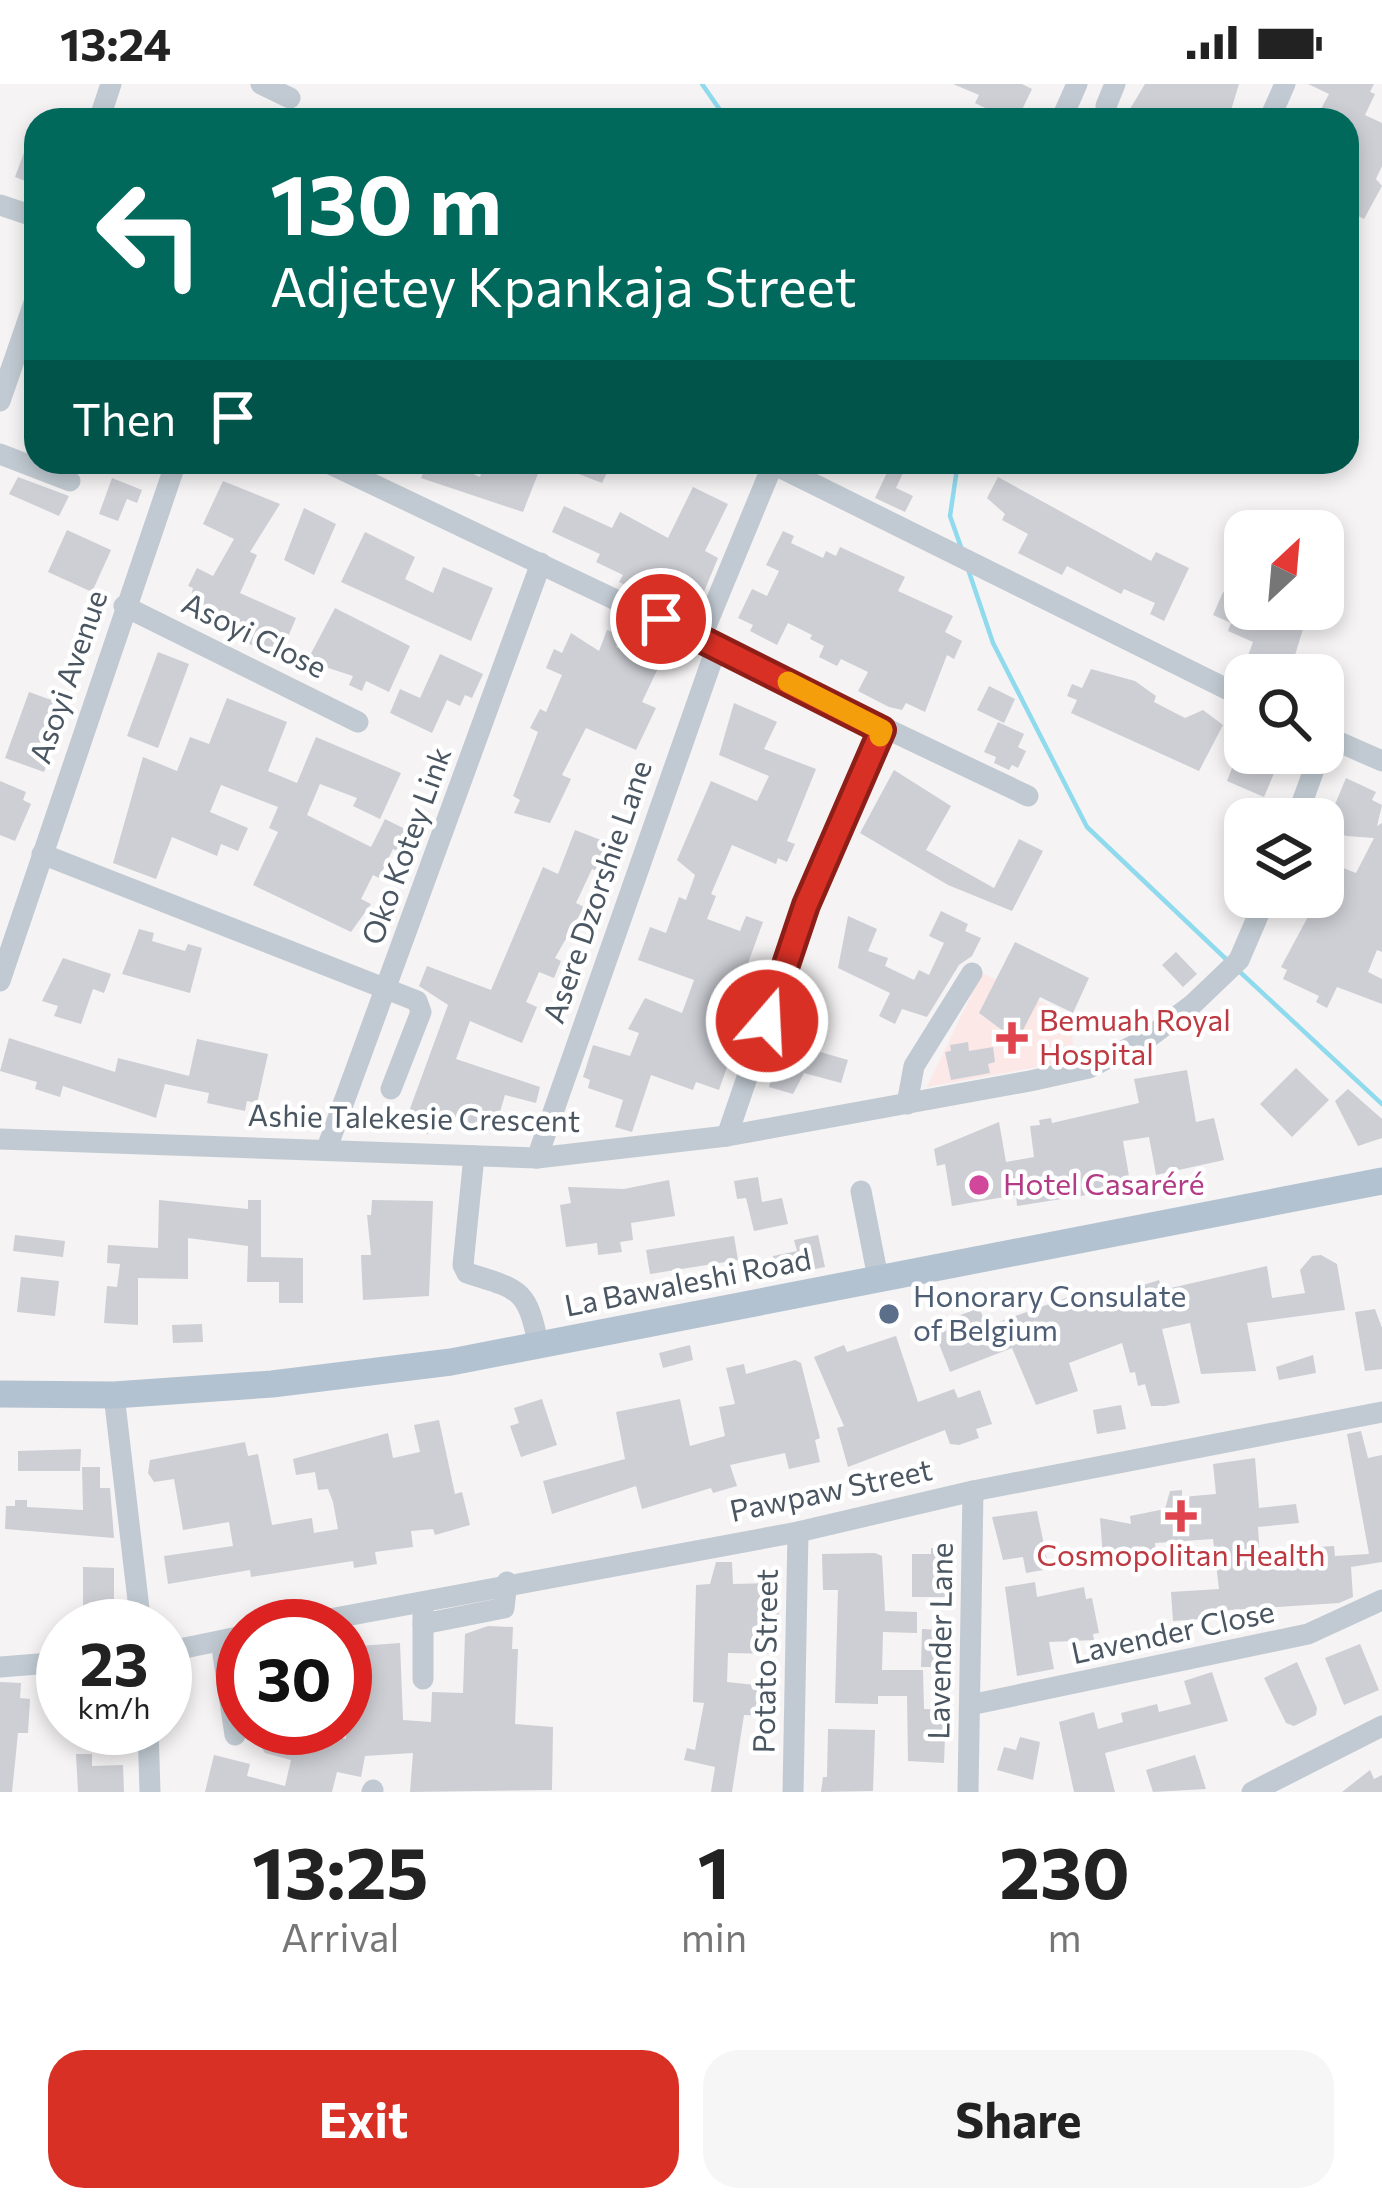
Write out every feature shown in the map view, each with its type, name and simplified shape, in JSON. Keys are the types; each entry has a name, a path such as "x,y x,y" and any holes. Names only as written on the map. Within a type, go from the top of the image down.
{"main road":[{"name":"La Bawaleshi Road","path":"0,1394 114,1395 272,1384 539,1347 1382,1180"}],"street":[{"path":"261,84 290,98"},
{"path":"1106,106 1115,84"},
{"path":"0,400 24,331"},
{"path":"50,474 70,482"},
{"name":"Asoyi Avenue","path":"0,981 172,474"},
{"path":"352,474 1028,796"},
{"name":"Asere Dzorshie Lane","path":"537,1158 767,474"},
{"path":"794,474 1224,688"},
{"name":"Oko Kotey Link","path":"327,1148 541,563"},
{"name":"Asoyi Close","path":"124,606 358,722"},
{"path":"727,1136 806,905 882,730"},
{"path":"1344,749 1382,761"},
{"path":"41,854 388,986 422,1005 391,1089"},
{"name":"Ashie Talekesie Crescent","path":"0,1139 537,1158 727,1136 1088,1068 1148,1038 1231,968 1256,918"},
{"path":"907,1104 914,1066 972,973"},
{"path":"474,1156 463,1265 467,1273 520,1291 529,1303 539,1347"},
{"path":"861,1191 878,1278"},
{"path":"114,1395 138,1599"},
{"name":"Pawpaw Street","path":"372,1610 798,1532 973,1491 1382,1412"},
{"name":"Lavender Lane","path":"968,1792 973,1491"},
{"name":"Potato Street","path":"793,1792 798,1532"},
{"path":"423,1624 504,1608 507,1582"},
{"path":"423,1599 423,1679"},
{"name":"Lavender Close","path":"970,1705 1308,1634 1382,1600"},
{"path":"0,1667 36,1664"},
{"path":"1252,1792 1382,1726"},
{"path":"149,1755 150,1792"}],"shaded area":[{"name":"Bemuah Royal Hospital","path":"982,973 1070,1016 1075,1060 927,1087"}],"building":[{"path":"953,84 1022,84 1032,89 1023,108 985,108 975,103 979,95"},
{"path":"1145,84 1239,84 1232,108 1131,108"},
{"path":"1308,84 1374,84 1370,92 1375,94 1365,115 1382,123 1382,166 1376,179 1382,186 1364,219 1359,216 1359,108 1322,108 1329,94"},
{"path":"24,152 24,180 15,177"},
{"path":"423,474 538,474 523,512 421,478"},
{"path":"579,474 606,474 602,483"},
{"path":"886,474 902,474 896,488 913,496 905,512 875,498"},
{"path":"18,477 69,496 59,516 9,494"},
{"path":"998,477 1151,561 1156,552 1189,568 1164,621 1150,614 1155,603 1124,589 1121,594 1067,566 1062,575 1018,553 1028,534 1002,520 1005,514 987,498"},
{"path":"112,478 142,490 137,503 127,499 118,521 99,514"},
{"path":"223,481 280,504 250,552 257,555 240,593 296,618 282,651 275,648 272,654 236,638 239,632 188,609 193,588 188,586 197,568 213,576 234,539 203,524"},
{"path":"693,487 728,504 705,551 718,558 700,601 669,585 664,594 644,584 641,592 619,582 623,575 596,562 600,554 552,532 564,506 612,528 620,512 668,538"},
{"path":"304,508 336,524 314,575 284,560"},
{"path":"67,530 111,550 92,592 48,572"},
{"path":"783,531 794,536 791,543 823,558 826,551 836,556 840,547 905,577 898,591 953,616 945,632 962,641 954,659 947,655 925,712 906,703 902,710 889,707 858,691 868,672 841,659 837,666 819,657 824,646 810,639 812,635 788,623 777,645 750,631 753,625 738,618 752,589 767,596 779,571 766,565"},
{"path":"365,532 415,557 405,579 433,593 443,567 493,588 471,641 341,582"},
{"path":"1224,592 1224,620 1213,615"},
{"path":"335,608 410,646 389,692 366,681 362,691 349,685 353,676 307,661"},
{"path":"607,630 621,635 616,647 659,666 642,702 656,708 636,750 586,728 562,775 571,779 550,823 514,813 520,800 513,796 538,732 530,728 540,709 546,712 562,675 546,668 554,649 562,653 571,633 599,651"},
{"path":"1303,630 1295,654 1249,654 1253,642 1228,631"},
{"path":"158,652 189,664 158,748 127,736"},
{"path":"440,654 483,674 472,698 465,695 460,706 447,700 432,733 390,713 400,689 420,698"},
{"path":"1091,669 1135,681 1156,696 1154,702 1185,718 1203,710 1223,725 1199,771 1071,713 1077,700 1067,696 1072,684 1082,688"},
{"path":"989,686 1015,699 1004,723 977,710"},
{"path":"29,692 68,706 44,772 5,758"},
{"path":"227,698 287,722 268,771 297,783 316,737 401,773 380,819 353,806 357,798 320,784 307,815 371,847 385,819 421,837 410,858 393,849 379,878 373,875 361,899 371,904 351,932 253,885 278,832 269,828 278,807 221,785 210,812 248,828 238,851 221,844 217,856 172,837 156,879 113,863 143,757 177,771 190,737 209,744"},
{"path":"734,703 777,722 764,749 816,769 787,841 795,844 787,862 778,858 776,864 732,845 711,894 716,896 707,919 740,931 746,916 763,922 733,1004 723,1043 734,1047 719,1090 696,1082 693,1090 651,1075 632,1132 615,1127 623,1100 588,1088 590,1080 583,1077 593,1045 630,1056 639,1033 628,1029 645,998 682,1013 694,980 638,960 650,927 666,933 679,897 686,900 695,875 677,860 711,781 757,801 769,776 719,755"},
{"path":"998,722 1024,734 1018,747 1026,751 1018,768 1012,765 1009,770 994,763 996,757 984,752"},
{"path":"894,770 951,806 926,850 994,888 1019,839 1043,851 1012,911 948,885 860,833"},
{"path":"1230,774 1274,774 1264,797 1227,781"},
{"path":"1346,778 1376,792 1372,800 1382,805 1377,826 1382,823 1382,952 1377,950 1368,972 1382,979 1382,1004 1337,987 1327,1008 1316,1002 1319,996 1283,979 1287,970 1281,967 1307,918 1344,918 1344,868 1356,873 1374,838 1344,835 1344,798 1338,798"},
{"path":"0,781 26,792 23,800 31,804 15,841 0,835"},
{"path":"575,830 616,846 605,874 592,869 576,903 584,907 555,958 561,961 554,978 539,972 526,1002 537,1007 522,1043 470,1021 456,1059 540,1087 536,1103 505,1095 494,1132 437,1111 428,1134 404,1125 448,1005 419,986 427,966 491,990 543,867 558,874"},
{"path":"941,911 968,924 965,931 981,938 927,1017 902,1009 895,1024 879,1016 890,993 838,968 848,916 877,929 868,951 888,958 885,966 914,980 919,970 929,975 944,943 929,936"},
{"path":"139,929 154,933 152,941 185,951 188,944 202,948 190,993 122,974"},
{"path":"1015,942 1089,978 1073,1013 1040,997 1021,1034 1013,1030 1010,1036 979,1013"},
{"path":"1176,952 1197,974 1183,987 1162,965"},
{"path":"63,958 111,974 104,993 93,989 81,1024 54,1016 58,1006 42,1001"},
{"path":"9,1038 115,1072 118,1058 189,1076 197,1039 268,1054 257,1103 247,1101 245,1111 207,1103 209,1093 165,1084 156,1118 63,1086 60,1097 35,1089 37,1082 0,1071"},
{"path":"782,1041 848,1060 841,1083 804,1073 793,1094 769,1087"},
{"path":"968,1042 969,1051 993,1047 995,1062 988,1064 990,1073 951,1080 945,1052 951,1051 950,1045"},
{"path":"1296,1068 1329,1100 1292,1137 1260,1104"},
{"path":"1187,1070 1196,1122 1214,1118 1224,1160 1156,1175 1149,1137 1123,1141 1131,1188 1017,1206 1016,1195 952,1206 945,1164 937,1166 934,1149 999,1122 1006,1162 1034,1157 1030,1126 1040,1125 1039,1120 1051,1118 1052,1123 1139,1103 1134,1079"},
{"path":"1348,1089 1382,1119 1382,1138 1358,1146 1335,1101"},
{"path":"758,1177 762,1202 782,1198 788,1224 754,1231 746,1198 737,1199 734,1181"},
{"path":"669,1180 675,1216 631,1223 633,1240 620,1242 622,1252 598,1255 597,1243 566,1247 560,1205 571,1203 568,1187 624,1189"},
{"path":"159,1200 248,1209 248,1200 261,1200 261,1257 303,1258 303,1303 279,1303 279,1282 247,1282 248,1246 188,1238 188,1279 138,1278 138,1325 104,1323 107,1286 117,1287 120,1264 107,1263 108,1245 158,1248"},
{"path":"372,1200 433,1201 429,1296 363,1300 361,1255 371,1255 367,1215 371,1215"},
{"path":"15,1235 65,1241 63,1257 13,1251"},
{"path":"818,1235 825,1267 777,1277 773,1256 797,1251 794,1240"},
{"path":"734,1236 738,1260 650,1274 646,1250"},
{"path":"1321,1255 1337,1264 1345,1310 1247,1323 1256,1371 1201,1374 1190,1323 1162,1329 1180,1403 1165,1406 1151,1406 1145,1384 1138,1386 1135,1372 1130,1373 1122,1343 1069,1363 1078,1391 1036,1405 1012,1348 950,1372 932,1326 979,1308 987,1326 1086,1291 1090,1302 1159,1280 1162,1290 1267,1266 1272,1298 1305,1293 1300,1270 1312,1256"},
{"path":"21,1277 59,1281 55,1316 17,1312"},
{"path":"1375,1309 1382,1328 1382,1369 1365,1371 1355,1312"},
{"path":"202,1324 203,1342 173,1343 172,1325"},
{"path":"896,1336 918,1402 954,1389 958,1398 980,1390 992,1424 976,1429 979,1438 959,1445 950,1444 945,1430 848,1467 837,1428 844,1426 814,1357 844,1345 847,1352"},
{"path":"690,1345 693,1360 663,1368 659,1353"},
{"path":"1313,1355 1316,1373 1279,1380 1276,1367"},
{"path":"795,1360 801,1363 820,1438 815,1440 820,1462 789,1469 785,1453 730,1465 737,1486 713,1493 711,1488 642,1509 636,1486 552,1514 543,1481 625,1459 616,1412 680,1399 690,1446 725,1436 719,1407 735,1404 726,1368 744,1364 746,1374"},
{"path":"542,1399 557,1445 521,1457 510,1426 519,1423 514,1408"},
{"path":"1121,1405 1126,1429 1097,1434 1093,1410"},
{"path":"439,1420 455,1494 462,1492 470,1525 435,1535 433,1529 411,1531 413,1547 375,1552 377,1564 354,1568 353,1561 251,1577 250,1570 168,1584 164,1556 233,1546 229,1522 183,1530 174,1479 154,1482 148,1473 150,1460 245,1442 248,1456 258,1454 272,1525 312,1518 314,1533 338,1529 333,1502 328,1489 318,1490 315,1472 296,1475 293,1459 388,1433 393,1458 420,1452 414,1425"},
{"path":"1361,1431 1368,1458 1382,1455 1382,1562 1351,1567 1353,1597 1339,1603 1201,1612 1202,1619 1173,1621 1171,1592 1219,1589 1213,1539 1155,1543 1156,1556 1103,1558 1100,1518 1131,1524 1130,1516 1165,1509 1170,1491 1182,1490 1182,1497 1216,1494 1213,1464 1255,1458 1259,1508 1296,1504 1299,1523 1258,1527 1260,1559 1318,1557 1318,1547 1334,1546 1335,1556 1369,1554 1347,1434"},
{"path":"81,1449 80,1471 18,1471 18,1451"},
{"path":"82,1467 100,1467 100,1488 110,1488 114,1538 5,1529 6,1506 15,1506 15,1500 27,1500 27,1507 83,1510"},
{"path":"1037,1511 1049,1569 1026,1573 1023,1557 1003,1560 992,1517"},
{"path":"931,1548 947,1548 946,1597 912,1597 912,1554 931,1554"},
{"path":"822,1554 882,1556 885,1611 917,1612 917,1633 883,1632 882,1670 923,1670 924,1709 946,1710 944,1763 908,1761 907,1696 878,1696 878,1704 835,1703 838,1590 823,1590"},
{"path":"716,1562 732,1562 733,1584 780,1583 777,1654 728,1653 727,1682 774,1687 774,1716 744,1715 732,1792 711,1792 715,1767 684,1760 687,1748 695,1750 704,1703 693,1702 696,1585 710,1584"},
{"path":"83,1567 114,1568 114,1599 83,1599"},
{"path":"1035,1582 1037,1597 1084,1587 1086,1599 1092,1598 1099,1633 1093,1634 1094,1640 1049,1642 1054,1669 1017,1676 1005,1587"},
{"path":"488,1626 513,1627 512,1649 518,1649 515,1724 553,1727 552,1790 410,1792 413,1753 365,1756 361,1777 337,1772 332,1792 205,1792 214,1755 250,1764 247,1776 285,1786 291,1760 272,1755 372,1755 372,1645 400,1643 403,1720 431,1722 432,1692 463,1693 465,1634"},
{"path":"922,1629 942,1630 941,1667 921,1667"},
{"path":"1360,1644 1379,1690 1344,1705 1325,1658"},
{"path":"1297,1662 1317,1708 1316,1715 1294,1726 1286,1723 1264,1678"},
{"path":"1212,1672 1228,1721 1105,1753 1115,1792 1074,1792 1059,1722 1094,1712 1098,1729 1123,1722 1121,1713 1157,1704 1159,1712 1191,1704 1184,1681"},
{"path":"0,1682 21,1683 20,1698 30,1699 28,1733 18,1733 12,1792 0,1792"},
{"path":"828,1729 875,1730 873,1791 821,1792 823,1777 827,1777"},
{"path":"1020,1737 1040,1742 1033,1780 997,1770 1004,1747 1016,1750"},
{"path":"76,1755 92,1755 92,1766 123,1765 124,1792 78,1792"},
{"path":"1195,1755 1206,1789 1153,1792 1146,1770"},
{"path":"1370,1770 1374,1779 1382,1775 1382,1792 1342,1792"}],"waterway":[{"path":"702,84 719,108"},
{"path":"956,474 950,516 962,550"},
{"path":"969,572 993,643 1087,827 1227,960"},
{"path":"1240,972 1382,1104"}],"slow traffic":[{"path":"788,682 882,730 880,736"}],"place":[{"name":"Bemuah Royal Hospital","path":"1012,1038"},
{"name":"Hotel Casaréré","path":"979,1185"},
{"name":"Honorary Consulate of Belgium","path":"889,1314"},
{"name":"Cosmopolitan Health","path":"1181,1516"}],"route":[{"path":"661,619 882,730 806,905 767,1021"}]}
